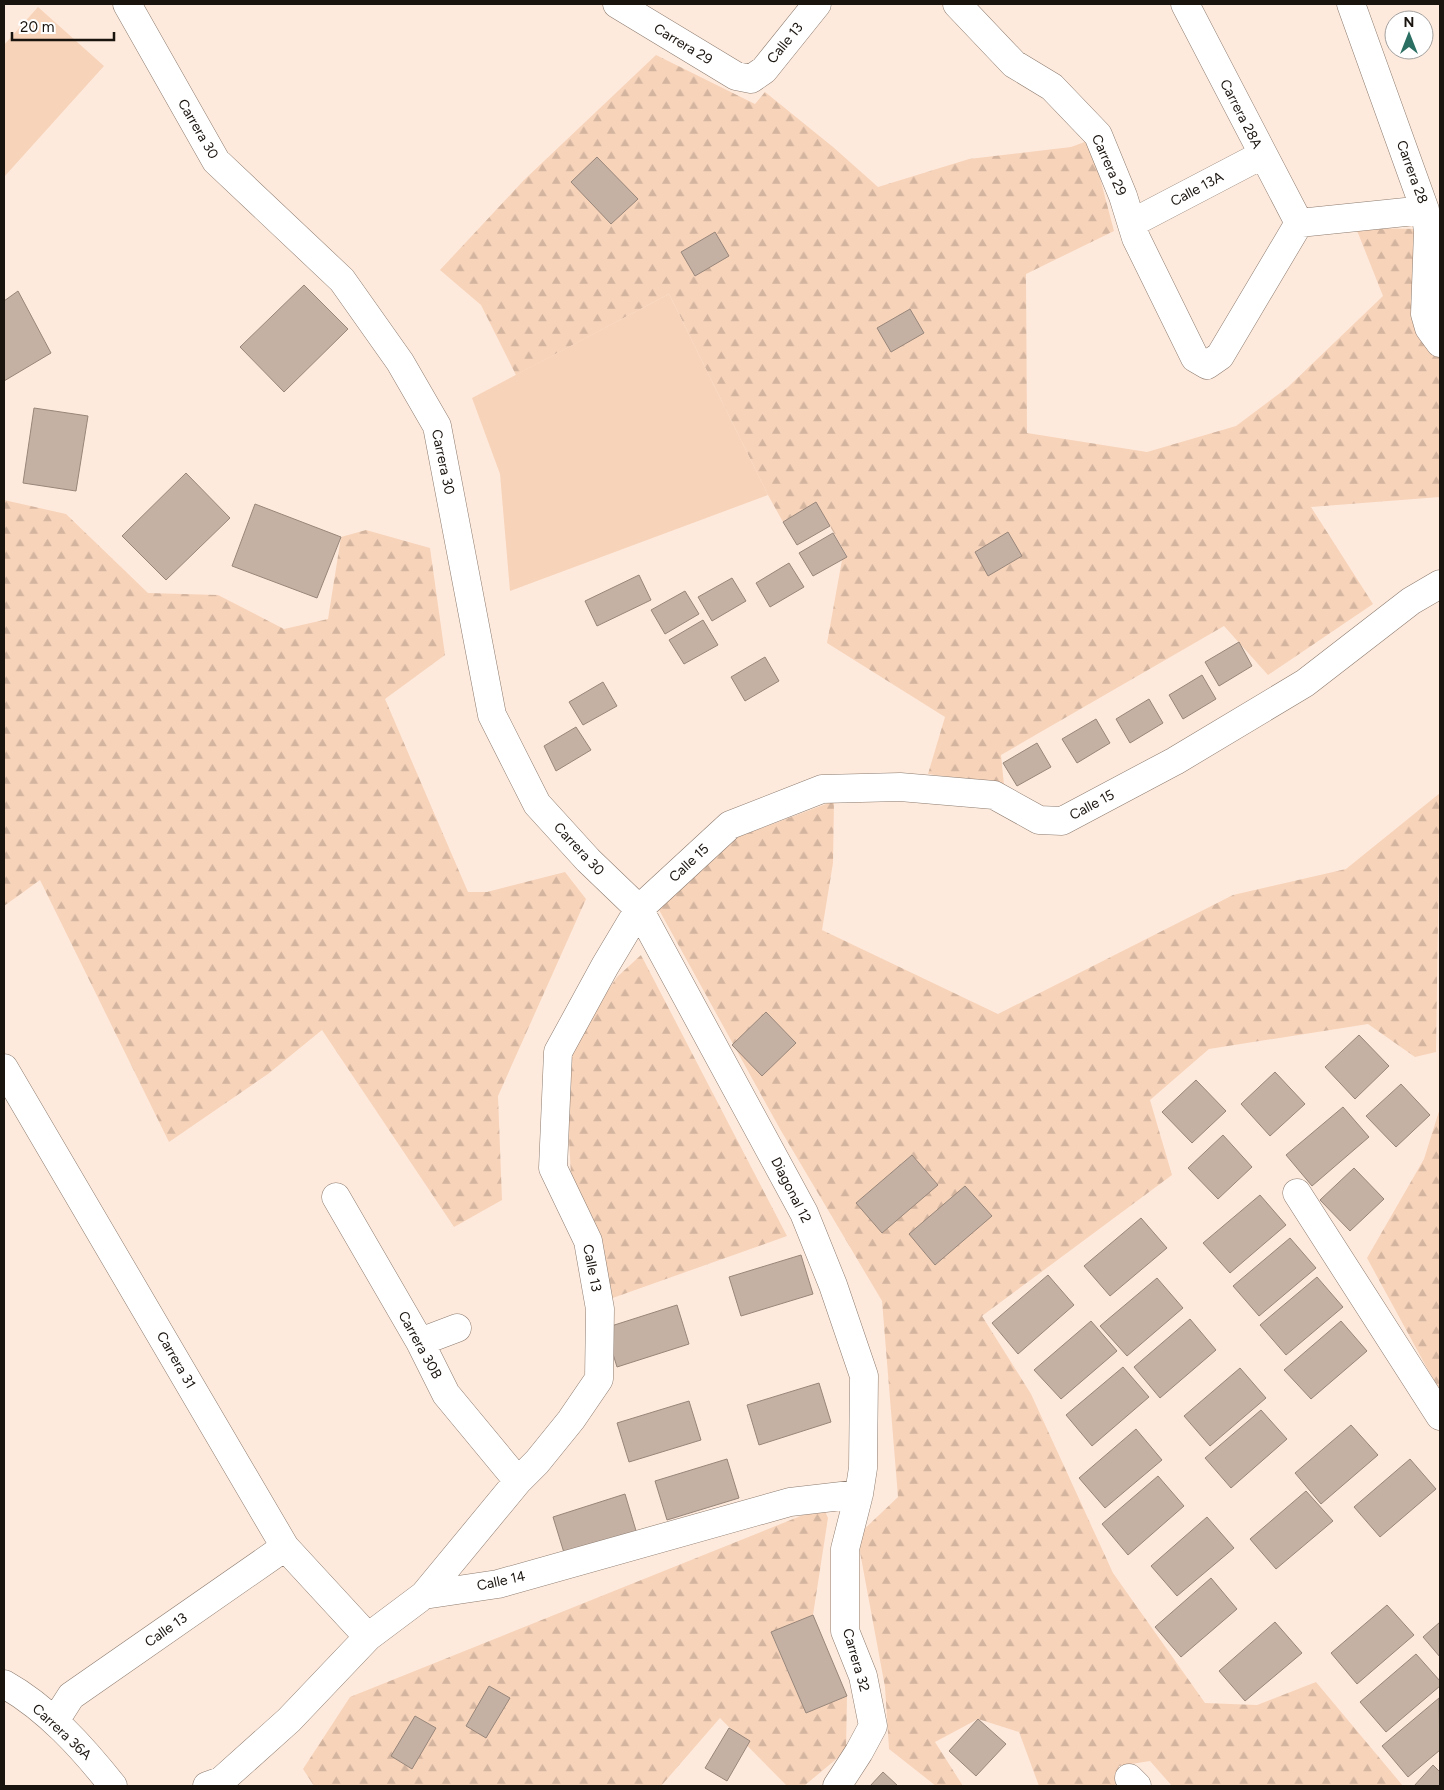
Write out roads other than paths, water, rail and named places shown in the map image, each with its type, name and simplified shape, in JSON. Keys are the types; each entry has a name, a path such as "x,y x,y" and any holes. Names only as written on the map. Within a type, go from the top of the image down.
{"street":[{"name":"Carrera 30","path":"127,4 216,161 342,280 405,370 437,426 492,715 538,804 588,860 639,909"},
{"name":"Carrera 29","path":"616,4 736,76 751,80"},
{"name":"Calle 13","path":"751,80 764,70 817,4"},
{"name":"Carrera 29","path":"957,4 1014,64 1052,87 1098,135 1123,196 1136,238 1195,358 1207,365 1220,356 1299,223"},
{"name":"Carrera 28A","path":"1185,4 1299,223"},
{"name":"Carrera 28","path":"1351,4 1426,210 1428,231 1425,314 1429,328 1440,344"},
{"name":"Calle 13A","path":"1132,223 1262,155"},
{"path":"1299,223 1426,210"},
{"name":"Calle 15","path":"639,909 730,825 822,789 900,787 994,795 1039,820 1062,821 1175,761 1305,683 1411,601 1440,584"},
{"name":"Calle 13","path":"424,1595 518,1481 538,1462 572,1420 599,1378 600,1309 588,1242 553,1168 558,1052 639,909"},
{"name":"Diagonal 12","path":"639,909 804,1213 833,1286 864,1376 863,1468 859,1494"},
{"name":"Carrera 31","path":"4,1068 286,1547 368,1638"},
{"path":"1298,1193 1440,1416"},
{"name":"Carrera 30B","path":"336,1198 420,1342 446,1394 518,1481"},
{"path":"420,1342 457,1328"},
{"name":"Calle 14","path":"207,1786 222,1781 289,1720 368,1638 424,1595 498,1584 790,1502 859,1494"},
{"name":"Carrera 32","path":"837,1786 873,1726 863,1676 845,1631 845,1549 859,1494"},
{"name":"Calle 13","path":"55,1722 71,1696 286,1547"},
{"name":"Carrera 36A","path":"4,1684 55,1722 95,1763 113,1786"}]}
